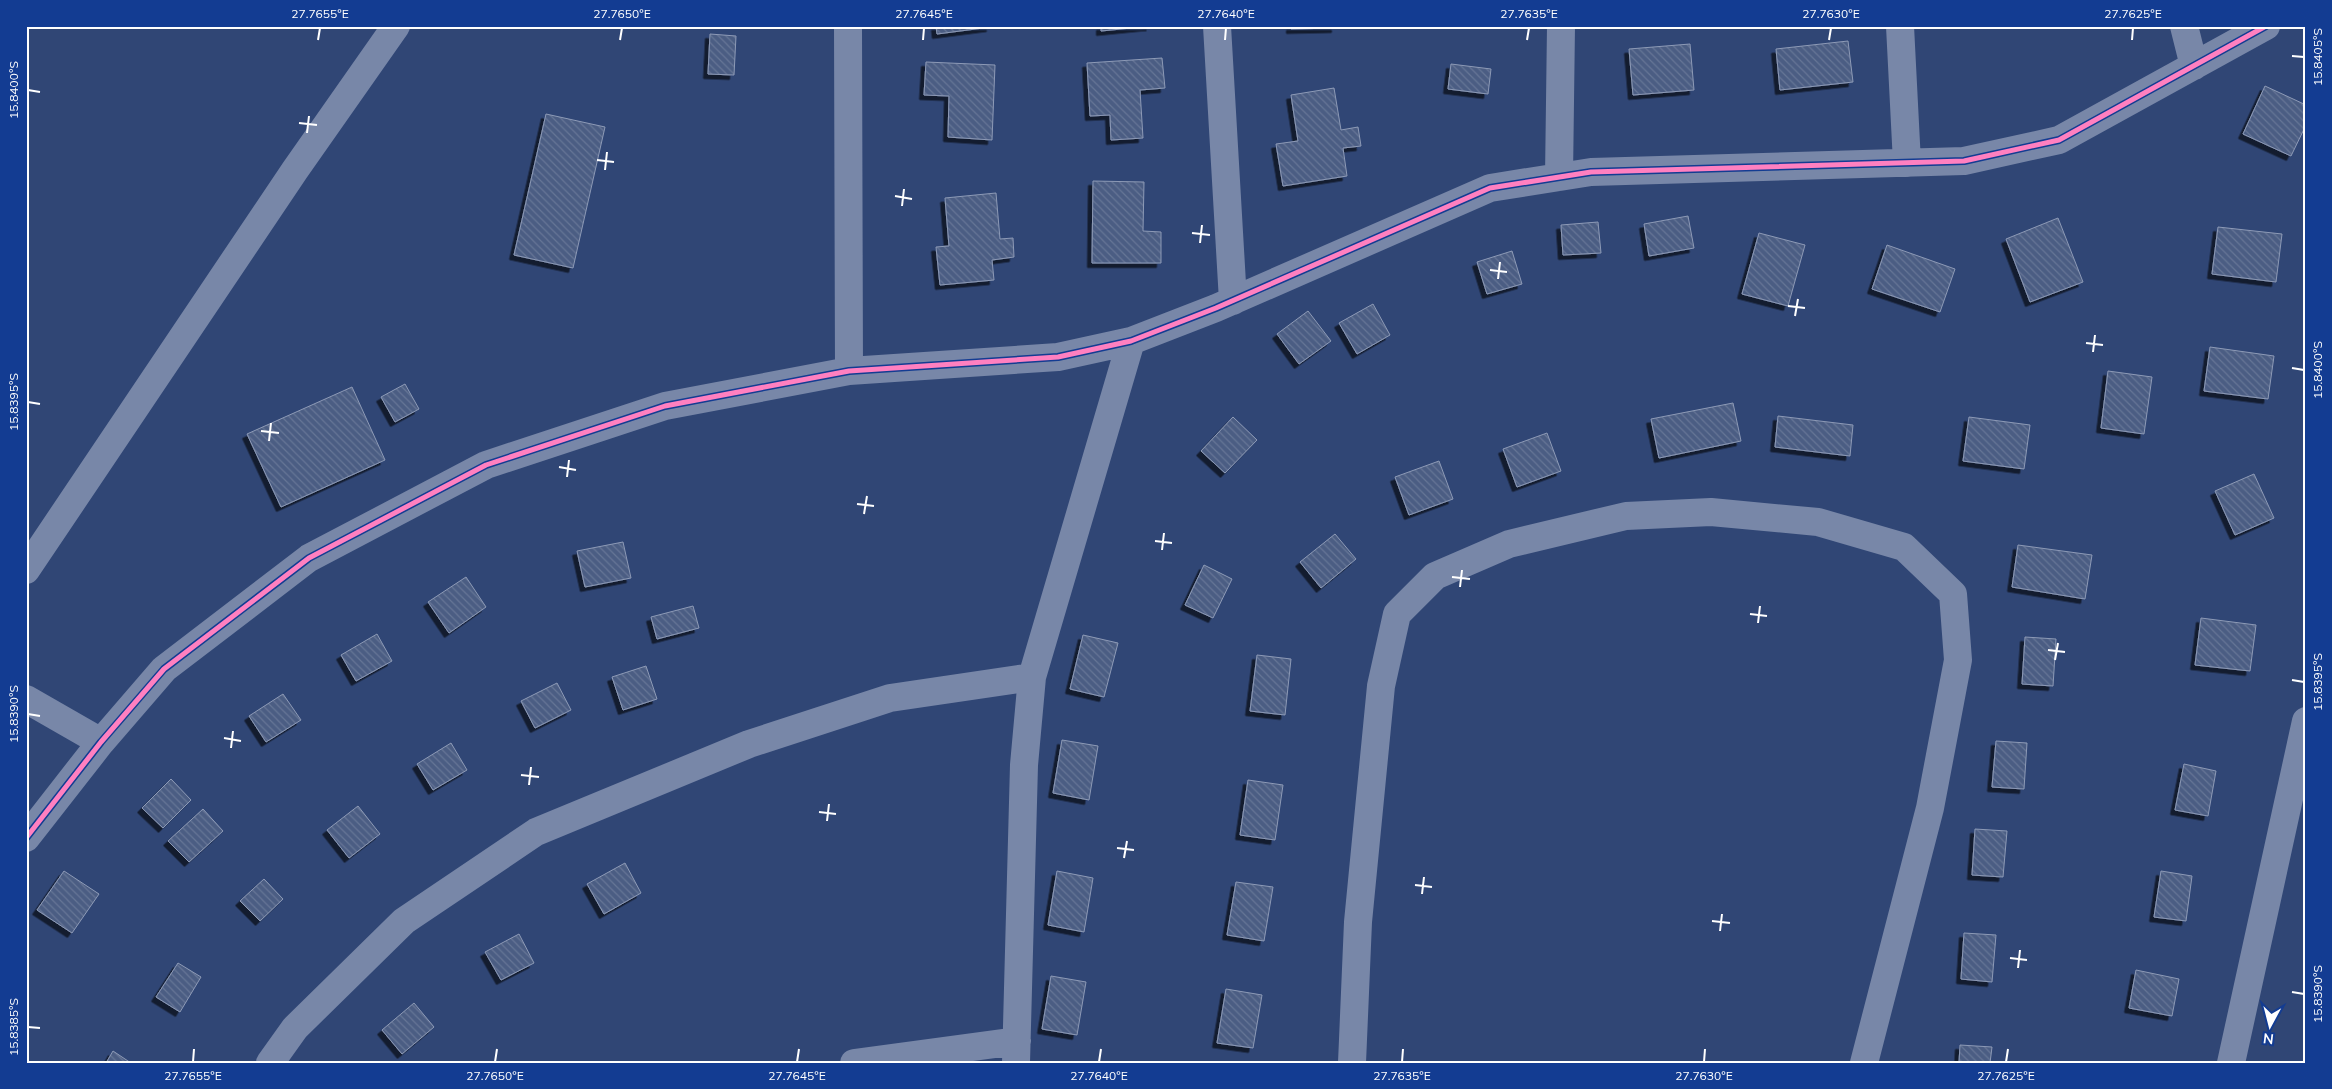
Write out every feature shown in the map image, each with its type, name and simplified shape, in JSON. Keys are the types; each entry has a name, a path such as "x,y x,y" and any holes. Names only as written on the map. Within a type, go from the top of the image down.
{"street":[{"path":"26,570 295,170 396,26"},
{"path":"848,26 849,371"},
{"path":"1217,26 1233,301"},
{"path":"1559,177 1561,26"},
{"path":"1900,26 1907,163"},
{"path":"2184,26 2194,66"},
{"path":"26,838 101,742 164,669 309,558 486,465 665,406 849,371 1058,357 1131,341 1233,301 1490,188 1591,172 1964,161 2059,140 2266,26"},
{"path":"854,1063 1017,1052 1024,765 1032,677 1131,341"},
{"path":"1352,1063 1358,922 1381,686 1398,614 1435,576 1509,544 1626,516 1712,512 1818,522 1904,547 1954,594 1958,660 1930,808 1864,1063"},
{"path":"270,1063 296,1028 404,920 536,832 749,744 890,698 1032,677"},
{"path":"26,699 101,742"},
{"path":"2231,1063 2306,721"}],"building":[{"path":"936,26 991,26 991,27 937,34"},
{"path":"1101,26 1151,26 1101,31"},
{"path":"1291,26 1336,26 1336,28 1291,29"},
{"path":"710,34 736,36 734,75 708,74"},
{"path":"1848,41 1853,82 1780,90 1776,49"},
{"path":"1690,44 1694,90 1633,95 1629,49"},
{"path":"1162,58 1165,88 1140,90 1143,138 1111,140 1110,115 1090,116 1087,63"},
{"path":"926,62 995,65 992,140 948,137 949,96 924,95"},
{"path":"1451,64 1491,69 1488,94 1448,89"},
{"path":"2265,86 2306,105 2306,125 2291,156 2243,134"},
{"path":"1334,88 1341,130 1358,127 1361,146 1343,148 1347,176 1283,186 1276,144 1298,141 1291,95"},
{"path":"546,114 605,127 573,268 514,255"},
{"path":"1093,181 1144,182 1143,231 1161,232 1161,263 1092,263"},
{"path":"996,193 1000,239 1013,238 1014,257 992,260 994,280 940,285 936,247 949,246 945,198"},
{"path":"1688,216 1694,248 1649,256 1644,224"},
{"path":"2058,218 2083,282 2030,302 2006,239"},
{"path":"1598,222 1601,253 1563,255 1561,225"},
{"path":"2218,227 2282,234 2276,282 2212,274"},
{"path":"1759,233 1805,245 1788,306 1742,294"},
{"path":"1887,245 1955,269 1940,312 1872,289"},
{"path":"1512,251 1522,284 1487,294 1477,262"},
{"path":"1373,304 1390,335 1357,354 1339,323"},
{"path":"1308,311 1331,341 1299,364 1277,334"},
{"path":"2210,347 2274,356 2268,399 2204,391"},
{"path":"2108,371 2152,377 2144,434 2101,428"},
{"path":"405,384 419,409 395,422 381,397"},
{"path":"352,387 385,460 281,507 247,434"},
{"path":"1733,403 1741,441 1659,458 1651,419"},
{"path":"1778,416 1853,425 1850,456 1775,447"},
{"path":"1233,417 1257,440 1225,473 1201,451"},
{"path":"1969,417 2030,425 2024,469 1963,461"},
{"path":"1547,433 1561,471 1517,487 1503,449"},
{"path":"1439,461 1453,499 1409,515 1395,477"},
{"path":"2254,474 2274,518 2235,535 2215,491"},
{"path":"1335,534 1356,559 1321,588 1300,562"},
{"path":"623,542 631,578 585,587 577,551"},
{"path":"2018,545 2092,555 2085,599 2012,587"},
{"path":"1204,565 1232,579 1213,618 1185,605"},
{"path":"466,577 486,607 449,633 428,602"},
{"path":"693,606 699,628 657,639 651,617"},
{"path":"2201,618 2256,625 2250,671 2195,665"},
{"path":"377,634 392,661 356,681 341,655"},
{"path":"1083,635 1118,643 1104,697 1070,689"},
{"path":"2025,637 2056,639 2053,686 2022,684"},
{"path":"1257,655 1291,659 1285,715 1250,711"},
{"path":"646,666 657,699 623,710 612,677"},
{"path":"557,683 571,710 535,728 521,701"},
{"path":"283,694 301,720 266,742 249,716"},
{"path":"1062,740 1098,746 1089,800 1053,793"},
{"path":"1996,741 2027,743 2024,789 1992,787"},
{"path":"451,743 467,770 433,790 417,764"},
{"path":"2184,764 2216,771 2208,816 2175,810"},
{"path":"171,779 191,800 163,828 142,808"},
{"path":"1248,780 1283,785 1275,840 1240,835"},
{"path":"358,806 380,834 349,858 327,830"},
{"path":"203,809 223,831 189,862 168,841"},
{"path":"1975,829 2007,831 2003,877 1972,875"},
{"path":"625,863 641,893 604,914 587,884"},
{"path":"64,871 99,894 72,933 37,910"},
{"path":"1057,871 1093,878 1084,932 1048,925"},
{"path":"2161,871 2192,876 2186,921 2154,917"},
{"path":"264,879 283,899 260,921 240,901"},
{"path":"1236,882 1273,887 1264,941 1227,935"},
{"path":"1964,933 1996,935 1992,982 1961,979"},
{"path":"519,934 534,963 501,980 485,952"},
{"path":"178,963 201,977 180,1012 156,997"},
{"path":"2136,970 2179,979 2172,1016 2129,1008"},
{"path":"1051,976 1086,982 1077,1035 1042,1029"},
{"path":"1226,989 1262,995 1253,1048 1217,1043"},
{"path":"414,1003 434,1027 402,1054 382,1030"},
{"path":"1960,1045 1992,1047 1990,1063 1959,1063"},
{"path":"113,1051 131,1063 106,1063"}],"cycle path":[{"path":"26,838 101,742 164,669 309,558 486,465 665,406 849,371 1058,357 1131,341 1216,308 1490,188 1591,172 1964,161 2059,140 2266,26"}]}
